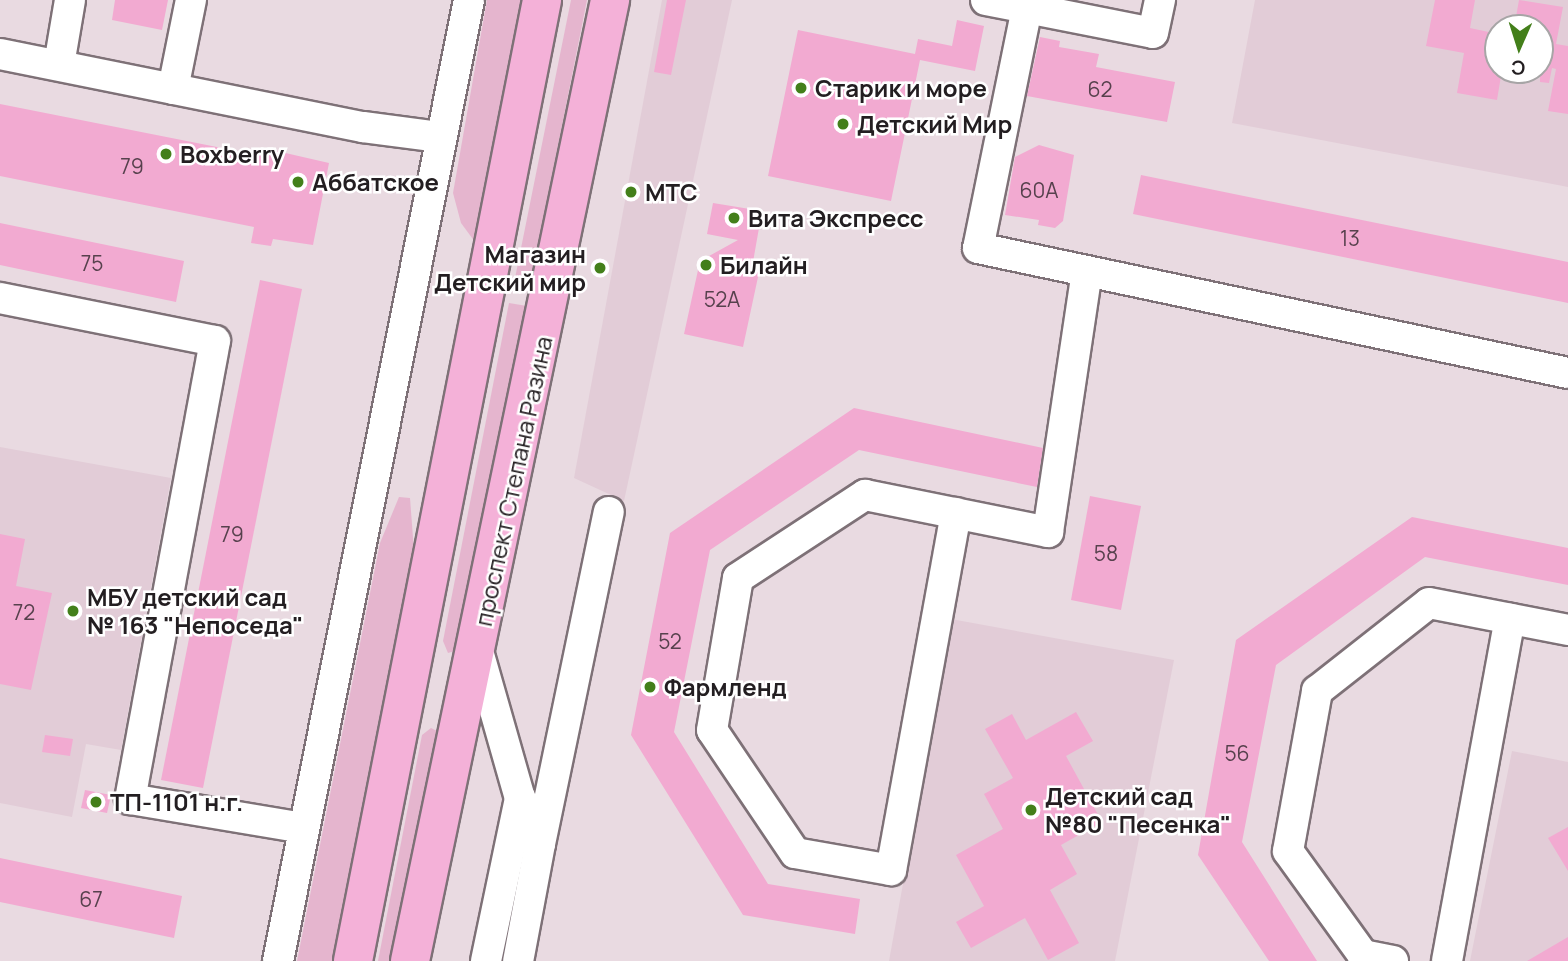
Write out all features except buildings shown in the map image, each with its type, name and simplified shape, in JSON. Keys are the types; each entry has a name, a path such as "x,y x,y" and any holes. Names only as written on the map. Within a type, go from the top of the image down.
{"main road":[{"path":"353,961 542,0"},
{"name":"проспект Степана Разина","path":"410,961 455,745 478,651 610,0"},
{"path":"417,642 434,660 449,663 478,651"},
{"path":"399,732 411,721 432,718 449,726 455,745"}],"lane":[{"path":"59,65 70,0"},
{"path":"173,89 191,0"},
{"path":"278,961 469,0"},
{"path":"986,0 1153,33 1160,0"},
{"path":"1027,8 978,248 1568,373"},
{"path":"0,54 363,127 440,137"},
{"path":"956,513 891,870 796,853 712,730 738,578 865,495 956,513 1048,532 1087,272"},
{"path":"0,298 215,341 130,799 304,828"},
{"path":"518,961 609,512"},
{"path":"1393,961 1363,955 1288,850 1317,691 1429,603 1568,630"},
{"path":"1447,961 1510,619"},
{"path":"478,651 520,798 540,844"},
{"path":"485,961 520,798"}],"shaded area":[{"path":"487,0 524,0 475,242 461,223 453,193"},
{"path":"571,0 587,0 529,291 513,288"},
{"path":"662,0 732,0 624,501 574,478"},
{"path":"1255,0 1568,0 1568,187 1232,123"},
{"path":"509,303 527,306 458,650 448,653 443,641"},
{"name":"МБУ детский сад № 163 \"Непоседа\"","path":"0,447 171,478 121,750 86,744 72,817 0,803"},
{"path":"399,497 410,498 414,551 332,961 297,961 380,543"},
{"name":"Детский сад №80 \"Песенка\"","path":"951,619 1174,660 1115,961 889,961"},
{"path":"431,728 439,732 395,961 378,961 422,735"},
{"path":"1512,751 1568,762 1568,961 1470,961"}],"place":[{"name":"Старик и море","path":"801,88"},
{"name":"Детский Мир","path":"843,124"},
{"name":"Boxberry","path":"166,154"},
{"name":"Аббатское","path":"298,182"},
{"name":"МТС","path":"631,192"},
{"name":"Вита Экспресс","path":"734,218"},
{"name":"Билайн","path":"706,265"},
{"name":"Магазин Детский мир","path":"600,268"},
{"name":"МБУ детский сад № 163 \"Непоседа\"","path":"73,611"},
{"name":"Фармленд","path":"650,687"},
{"name":"ТП-1101 н.г.","path":"96,802"},
{"name":"Детский сад №80 \"Песенка\"","path":"1031,810"}]}
